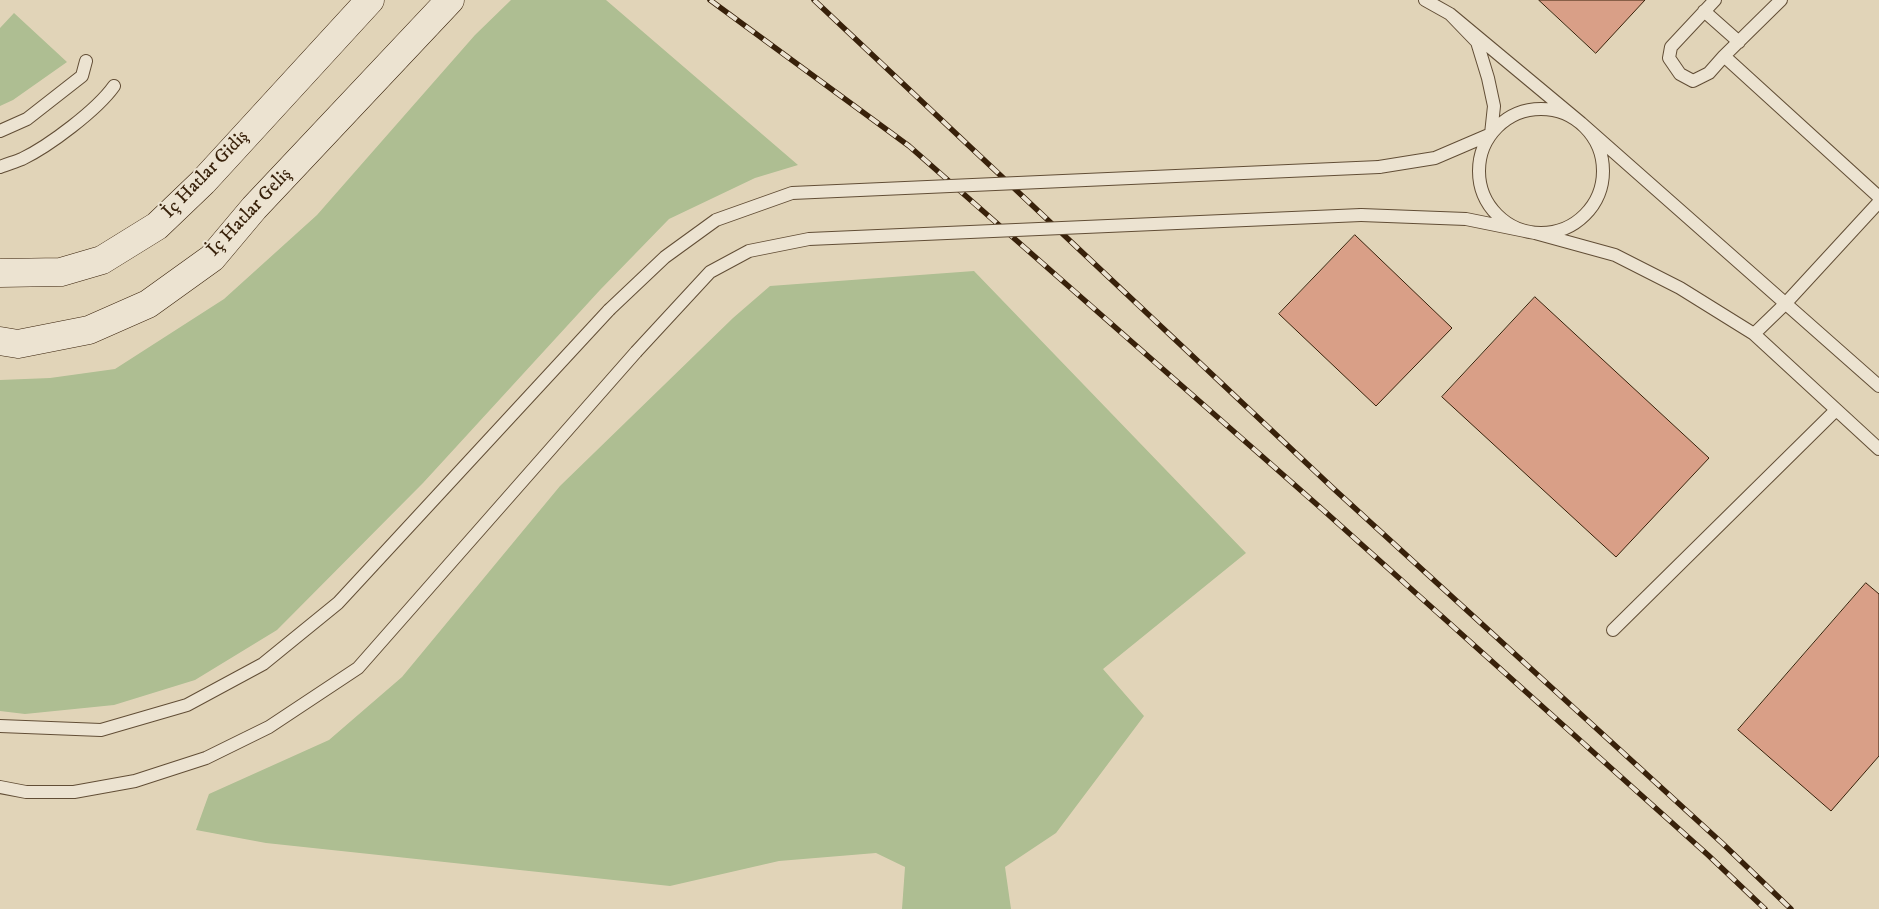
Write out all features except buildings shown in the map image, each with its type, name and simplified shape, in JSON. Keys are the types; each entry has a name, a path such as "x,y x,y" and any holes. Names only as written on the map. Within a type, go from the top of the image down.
{"street":[{"name":"İç Hatlar Gidiş","path":"0,273 61,272 102,260 156,226 203,182 370,0"},
{"name":"İç Hatlar Geliş","path":"0,341 18,344 89,330 148,304 212,258 254,208 450,0"}],"lane":[{"path":"1425,0 1450,14 1581,123 1879,386"},
{"path":"1715,0 1671,47 1669,58 1680,74 1693,81 1709,73 1781,0"},
{"path":"1704,11 1739,42"},
{"path":"1450,14 1476,42 1488,78 1494,106 1492,134"},
{"path":"1724,56 1879,197"},
{"path":"0,131 27,119 82,76 86,61"},
{"path":"0,167 22,160 56,138 106,97 114,86"},
{"path":"0,787 26,792 74,792 135,781 206,758 269,727 358,668 636,352 710,272 749,251 810,239 1361,215 1466,219 1535,233 1554,232 1573,224 1588,212 1599,195 1603,176 1602,156 1594,138 1581,123 1564,113 1544,108 1524,111 1506,120 1492,134 1483,150 1479,168 1481,187 1489,204 1501,218 1516,228 1535,233 1615,255 1680,288 1754,334 1879,449"},
{"path":"0,726 101,730 187,706 263,664 338,603 609,310 665,257 716,220 792,193 1379,167 1435,158 1492,134"},
{"path":"1754,334 1785,304 1879,202"},
{"path":"1612,630 1836,410"}],"green space":[{"path":"511,0 606,0 798,165 755,178 669,219 600,290 423,483 277,630 195,680 114,705 25,714 0,711 0,380 50,378 115,369 224,299 317,215 475,35"},
{"path":"14,13 67,62 13,100 0,106 0,28"},
{"path":"974,271 1246,553 1103,669 1144,716 1056,833 1005,867 1011,909 902,909 905,867 876,853 779,861 670,886 266,843 196,830 209,794 329,740 402,677 560,486 733,318 770,286"}],"railway":[{"path":"710,0 909,146 1322,509 1708,855 1765,909"},
{"path":"814,0 1335,490 1722,843 1791,909"}]}
